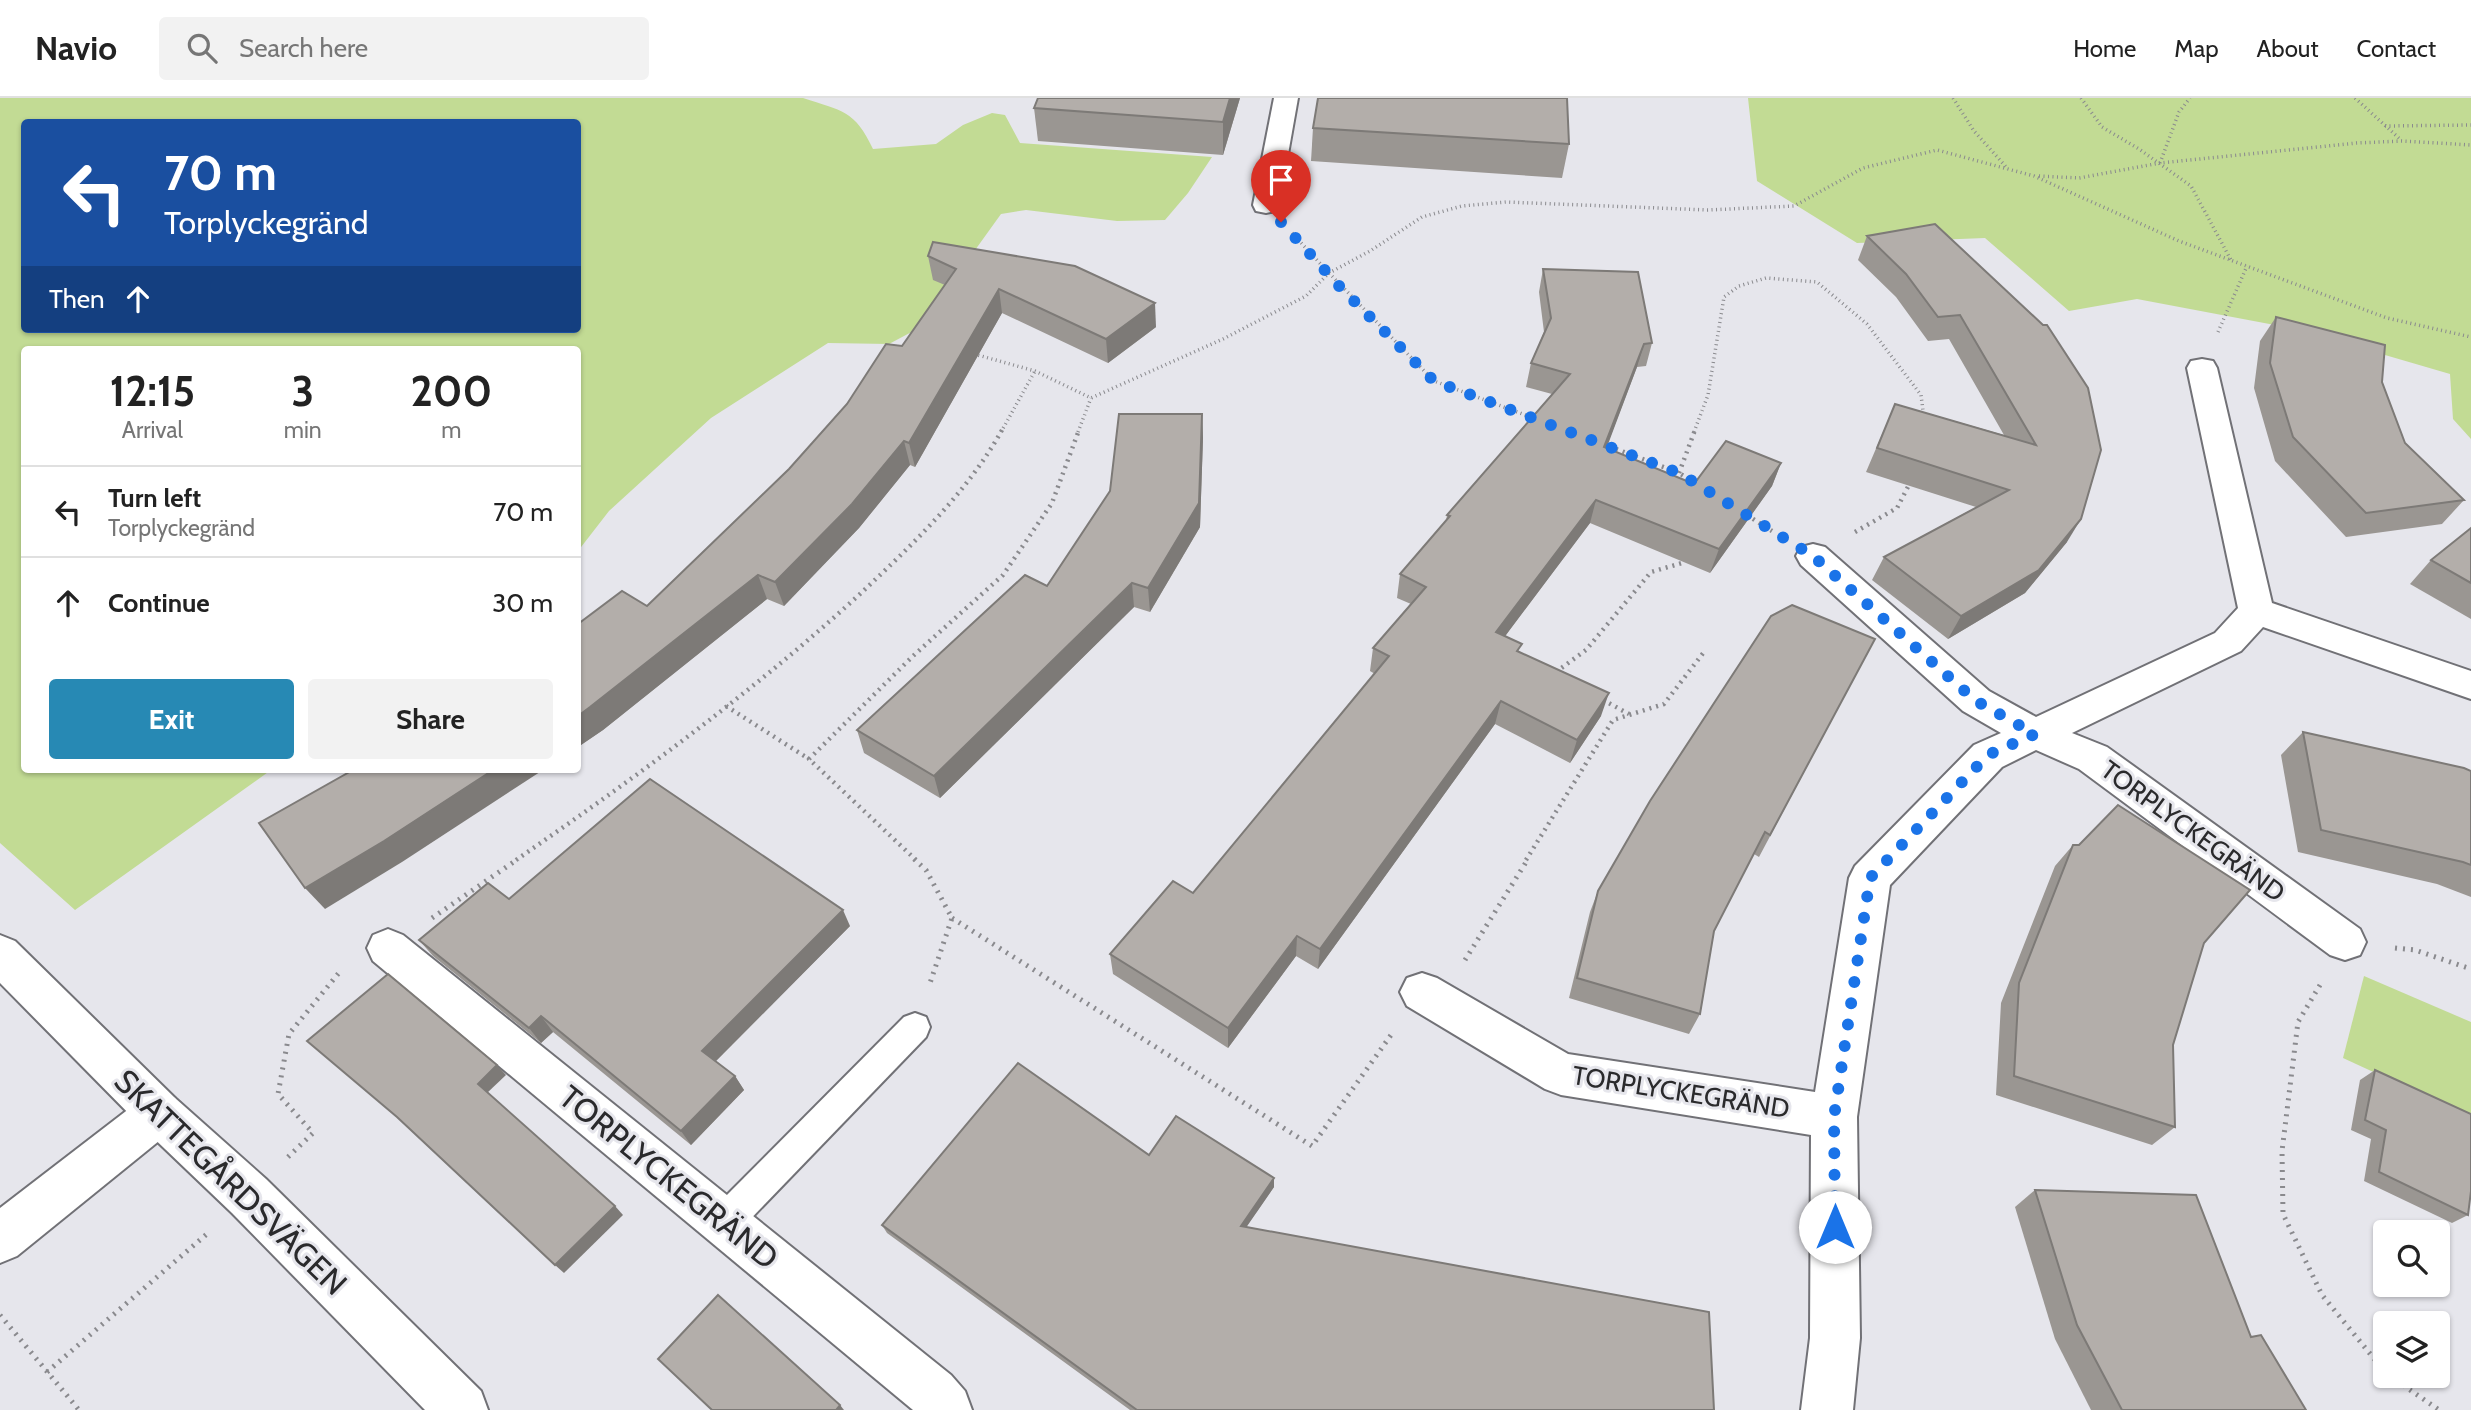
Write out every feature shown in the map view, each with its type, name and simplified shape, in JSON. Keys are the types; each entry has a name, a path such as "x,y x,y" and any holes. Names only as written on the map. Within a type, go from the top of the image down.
{"street":[{"path":"1265,205 1286,98"},
{"path":"2202,368 2256,611"},
{"name":"TORPLYCKEGRÄND","path":"1813,556 1976,701 2035,734 2092,758 2345,942"},
{"path":"2256,611 2471,685"},
{"path":"1826,1410 1836,1338 1834,1117 1870,878 1988,755 2228,642 2256,611"},
{"name":"TORPLYCKEGRÄND","path":"388,948 933,1393 946,1410"},
{"name":"SKATTEGÅRDSVÄGEN","path":"0,954 159,1113 250,1196 462,1410"},
{"name":"TORPLYCKEGRÄND","path":"1431,997 1561,1074 1834,1117"},
{"path":"0,1239 159,1113"}],"lane":[{"path":"724,1222 915,1027"}],"path":[{"path":"1953,98 1974,131 2009,169"},
{"path":"2081,98 2102,127 2160,163 2190,186 2232,261"},
{"path":"2160,163 2179,113 2190,98"},
{"path":"2356,98 2402,141"},
{"path":"2385,126 2471,125"},
{"path":"2034,176 2079,177 2160,163 2357,143 2402,141 2471,145"},
{"path":"809,760 913,656 1003,575 1052,503 1091,398 1223,339 1306,296 1329,273 1370,251 1422,217 1462,206 1506,202 1708,210 1794,206 1863,168 1937,149 2034,176 2179,241 2387,318 2471,337"},
{"path":"1265,205 1434,381 1537,419"},
{"path":"2202,368 2247,266"},
{"path":"1679,473 1709,395 1724,297 1738,286 1766,278 1817,282 1867,324 1921,395 1925,420"},
{"path":"970,353 1035,371 1091,398"},
{"path":"388,948 577,818 791,657 906,551 984,462 1035,371"},
{"path":"1602,444 1679,473 1702,487"},
{"path":"1737,509 1813,556 1897,508 1913,476"},
{"path":"1563,680 1552,674 1586,650 1651,572 1682,563 1689,553"},
{"path":"726,706 809,760 926,870 952,918 1312,1146 1431,997 1613,720 1664,704 1704,652"},
{"path":"1597,697 1630,714"},
{"path":"915,1027 952,918"},
{"path":"2373,1357 2322,1295 2283,1214 2282,1151 2298,1022 2345,942 2415,950 2471,969"},
{"path":"0,1315 79,1410"},
{"path":"2407,1388 2439,1410"}],"green space":[{"path":"0,98 803,98 838,110 853,119 873,149 936,144 963,125 992,113 1005,115 1020,143 1212,157 1188,193 1165,220 1117,221 1026,210 1001,214 919,328 889,344 828,343 711,418 609,511 581,547 581,346 21,346 21,773 267,773 75,910 0,843"},
{"path":"1748,98 2471,98 2471,439 2453,419 2450,374 2296,329 2137,299 2069,311 1985,238 1857,243 1757,181"},
{"path":"2364,976 2471,1022 2471,1117 2343,1058"}],"building":[{"path":"1038,98 1230,98 1223,122 1034,108"},
{"path":"1318,98 1567,98 1569,144 1313,128"},
{"path":"1935,224 2043,325 2047,325 2088,388 2101,450 2081,519 2039,570 1961,616 1884,557 2009,490 1877,448 1895,404 2036,445 1960,315 1938,317 1906,274 1867,236"},
{"path":"933,242 1075,266 1155,303 1106,339 999,289 909,443 904,441 852,504 775,582 758,575 581,714 581,622 622,591 647,606 789,469 847,404 886,344 902,346 956,269 928,256"},
{"path":"1543,269 1638,272 1652,343 1644,344 1604,447 1694,484 1726,441 1781,463 1719,549 1596,500 1496,632 1522,644 1517,651 1609,693 1577,740 1501,701 1320,949 1297,936 1228,1028 1110,954 1173,881 1193,893 1389,656 1373,648 1426,587 1400,574 1450,516 1447,515 1570,374 1531,363 1551,318"},
{"path":"2276,317 2385,345 2382,382 2405,443 2464,500 2366,513 2293,437 2270,363"},
{"path":"1119,414 1202,414 1199,503 1148,588 1132,583 934,776 857,730 1025,575 1047,586 1110,491"},
{"path":"2471,528 2471,583 2431,560"},
{"path":"1792,605 1875,639 1770,835 1765,832 1714,931 1700,1014 1577,978 1598,891 1650,801 1771,616"},
{"path":"2303,732 2471,771 2471,865 2321,830"},
{"path":"348,773 488,773 384,841 305,888 259,823"},
{"path":"650,779 843,910 702,1051 735,1076 681,1131 541,1016 529,1028 419,940 488,883 509,899"},
{"path":"2118,805 2250,890 2204,943 2173,1045 2175,1127 2014,1076 2019,983 2073,845 2079,845"},
{"path":"388,974 497,1065 478,1084 615,1206 555,1265 397,1117 307,1041"},
{"path":"1018,1063 1149,1155 1176,1116 1274,1178 1241,1226 1709,1312 1714,1410 1137,1410 882,1225"},
{"path":"2375,1070 2471,1114 2471,1191 2468,1215 2379,1172 2386,1130 2365,1120"},
{"path":"2035,1190 2196,1195 2251,1337 2261,1335 2306,1410 2122,1410 2077,1325"},
{"path":"718,1295 840,1405 836,1410 712,1410 658,1359"}],"route":[{"path":"1281,222 1341,288 1434,381 1679,473 1813,556 1976,701 2035,734 1988,755 1870,878 1834,1117 1835,1227"}]}
